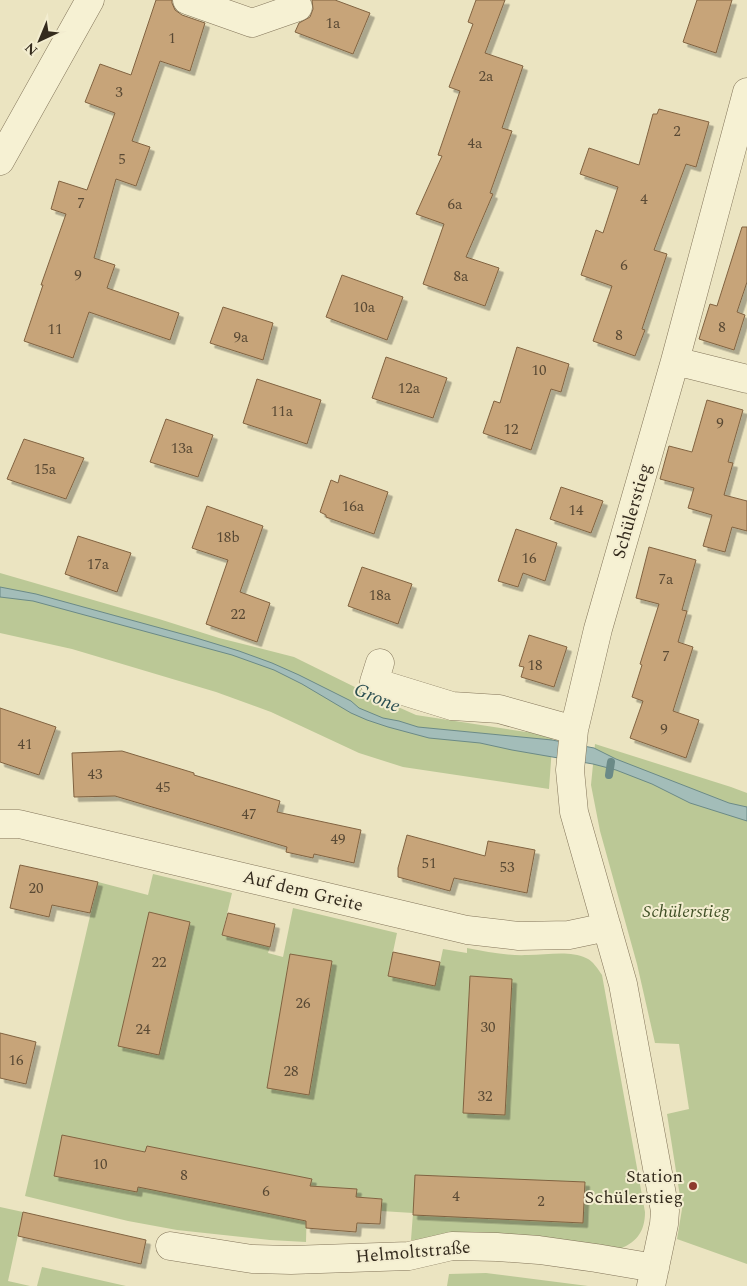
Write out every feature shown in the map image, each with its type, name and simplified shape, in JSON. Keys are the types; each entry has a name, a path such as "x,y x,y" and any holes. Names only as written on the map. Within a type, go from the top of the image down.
{"street":[{"path":"0,161 90,0"},
{"path":"187,0 252,23 298,7"},
{"name":"Schülerstieg","path":"653,1277 665,1210 623,984 574,812 570,770 573,735 598,629 675,361 747,92"},
{"path":"675,361 747,379"},
{"path":"380,663 374,682 452,706 499,709 573,735"},
{"name":"Auf dem Greite","path":"0,824 19,824 467,930 519,936 569,935 607,927"},
{"name":"Helmoltstraße","path":"170,1246 252,1259 291,1260 409,1256 452,1246 497,1247 548,1251 596,1258 653,1277"}],"green space":[{"path":"0,573 219,638 294,657 416,715 526,732 526,727 553,733 549,789 403,767 359,753 271,712 216,692 72,649 0,633"},
{"name":"Schülerstieg","path":"595,744 747,793 747,1264 677,1239 682,1209 667,1114 689,1109 679,1044 655,1043 637,964 600,831 591,785"},
{"path":"153,874 232,893 222,935 270,947 268,953 283,957 293,908 397,933 388,976 435,986 443,949 467,953 467,948 513,955 572,954 591,961 602,975 645,1212 643,1226 638,1236 634,1241 616,1250 488,1238 411,1240 413,1213 381,1211 382,1199 357,1197 307,1202 306,1242 270,1240 177,1230 128,1221 25,1196 98,882 148,895"},
{"path":"0,1207 23,1212 8,1281 30,1286 0,1286"},
{"path":"42,1267 126,1286 37,1286"},
{"path":"486,1273 588,1286 447,1286 449,1274"}],"water":[{"path":"0,587 36,594 239,651 299,675 351,701 359,708 383,718 418,727 552,740 594,748 616,759 729,803 747,807 747,821 690,803 652,784 616,770 480,743 429,738 388,727 351,713 274,670 232,655 33,601 0,597"}],"building":[{"path":"156,0 172,0 175,10 182,15 205,23 190,71 160,61 132,141 150,147 136,186 116,179 94,258 115,265 107,288 179,313 170,340 89,312 73,358 24,341 66,214 51,209 59,181 87,190 115,113 85,102 100,64 131,75"},
{"path":"312,0 335,0 370,13 353,54 295,32 299,23 310,17 313,9"},
{"path":"476,0 505,0 485,53 523,66 502,128 512,131 490,193 493,194 466,257 499,268 485,306 423,284 444,224 416,214 442,156 438,155 460,91 449,87 473,24 468,22"},
{"path":"697,0 732,0 716,53 683,42"},
{"path":"659,109 709,122 696,167 686,164 654,250 667,254 642,329 645,330 635,356 593,341 612,286 581,275 596,230 603,233 618,187 580,174 589,148 639,165 653,114 657,114"},
{"path":"742,227 747,227 747,282 737,312 745,315 734,350 699,339 710,304 717,306"},
{"path":"342,275 403,297 387,340 326,317"},
{"path":"223,307 273,323 263,360 210,343"},
{"path":"517,347 569,364 561,392 551,389 531,450 483,433 494,401 500,403"},
{"path":"386,357 447,378 433,418 372,398"},
{"path":"257,379 321,400 307,444 243,423"},
{"path":"707,400 743,410 728,462 733,463 724,495 747,501 747,531 732,527 725,552 703,546 712,515 688,508 694,488 660,479 669,446 692,452"},
{"path":"166,419 213,435 198,477 150,462"},
{"path":"24,439 84,458 66,499 7,479"},
{"path":"340,475 388,492 374,534 326,517 326,515 320,512 331,480 338,483"},
{"path":"561,487 603,501 591,533 550,519"},
{"path":"207,506 263,526 240,592 270,603 257,642 206,624 228,560 192,548"},
{"path":"516,529 557,543 545,581 523,573 518,587 498,581"},
{"path":"78,536 131,553 117,592 65,574"},
{"path":"649,547 696,560 682,610 687,611 678,642 693,647 673,711 699,720 686,758 630,738 643,701 632,697 642,665 640,664 659,604 636,598"},
{"path":"362,567 412,584 398,624 348,606"},
{"path":"529,635 567,647 554,687 521,677 524,667 519,666"},
{"path":"0,708 56,727 39,775 0,762"},
{"path":"122,751 280,801 277,812 361,830 354,863 314,854 313,858 286,852 287,847 115,796 74,797 72,753"},
{"path":"407,835 485,856 488,841 535,850 527,893 454,878 450,891 398,877 398,868"},
{"path":"20,865 98,882 90,913 52,905 49,917 10,908"},
{"path":"149,912 190,922 159,1055 118,1046"},
{"path":"228,913 275,924 270,947 222,935"},
{"path":"393,952 440,962 435,986 388,976"},
{"path":"290,954 332,961 309,1095 267,1088"},
{"path":"470,976 512,979 505,1115 463,1113"},
{"path":"0,1033 36,1042 26,1084 0,1078"},
{"path":"62,1135 145,1152 147,1146 312,1179 310,1186 357,1189 356,1197 382,1199 380,1224 357,1223 356,1232 306,1228 306,1221 138,1187 137,1192 54,1176"},
{"path":"415,1175 585,1182 583,1223 413,1215"},
{"path":"23,1212 146,1240 141,1264 18,1236"}],"waterway":[{"path":"609,775 611,762"}],"place":[{"name":"Station Schülerstieg","path":"693,1186"}],"water label":[{"name":"Grone","path":"377,698"}]}
